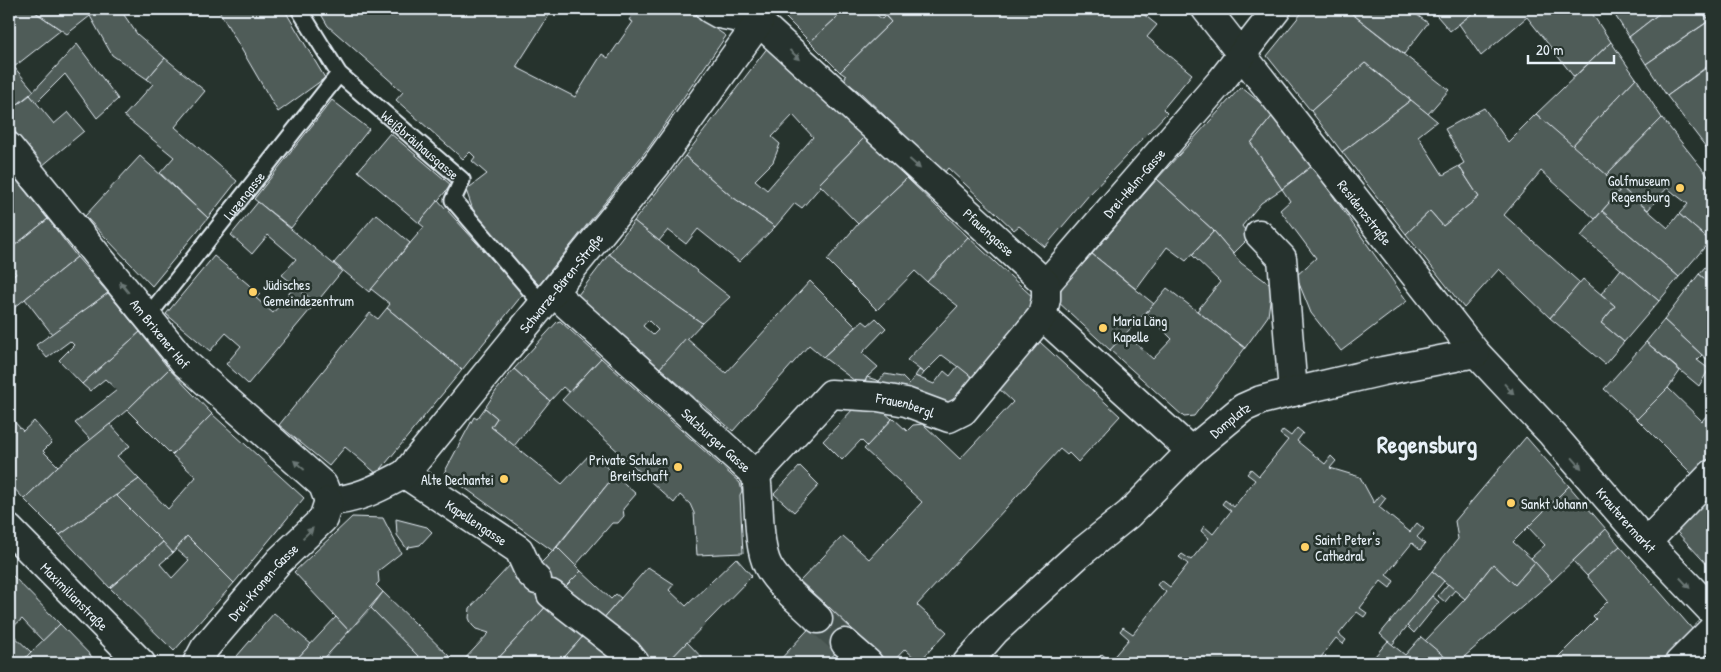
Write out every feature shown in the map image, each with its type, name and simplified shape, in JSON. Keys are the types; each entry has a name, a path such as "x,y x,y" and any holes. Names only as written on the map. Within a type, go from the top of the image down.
{"street":[{"name":"Residenzstraße","path":"1206,9 1476,352"},
{"name":"Drei-Helm-Gasse","path":"1046,284 1221,81 1248,62 1276,9"},
{"path":"717,10 759,22"},
{"name":"Pfauengasse","path":"759,22 1046,284"},
{"name":"Schwarze-Bären-Straße","path":"329,501 348,501 374,491 406,474 657,164 759,22"},
{"name":"Am Brixener Hof","path":"9,147 185,363 323,485 329,501"},
{"path":"1259,234 1282,258 1294,392"},
{"path":"1046,284 1046,299 1042,316 1192,451"},
{"name":"Salzburger Gasse","path":"548,299 756,475 762,550 768,566 780,582 818,619"},
{"name":"Frauenbergl","path":"756,475 831,394 878,397 906,402 949,418 956,416 963,411 1042,316"},
{"name":"Domplatz","path":"967,663 995,631 1078,555 1129,514 1192,451 1243,408 1261,400 1294,392 1476,352"},
{"name":"Krauterermarkt","path":"1476,352 1712,612"},
{"name":"Kapellengasse","path":"406,474 519,550 529,572 544,587 628,653 635,663"},
{"path":"1647,542 1712,474"},
{"name":"Drei-Kronen-Gasse","path":"197,663 205,648 280,561 323,519 329,501"},
{"name":"Maximilianstraße","path":"9,529 141,663"},
{"path":"1679,663 1712,630"},
{"path":"845,642 868,663"}],"lane":[{"name":"Weißbräuhausgasse","path":"298,9 339,74 462,180 453,200 548,299"},
{"name":"Luzengasse","path":"148,316 339,74"}],"shaded area":[{"path":"371,608 423,661 421,663 320,663"}],"building":[{"path":"18,9 31,9 61,30 14,67 34,91 9,111 9,16"},
{"path":"31,9 99,9 67,34"},
{"path":"99,9 120,9 137,34 165,58 147,79 112,55 90,16"},
{"path":"218,9 284,9 325,78 278,112"},
{"path":"318,9 553,9 516,67 575,97 602,54 608,58 633,22 629,20 636,9 686,9 726,36 649,147 539,285 493,238 473,210 466,190 487,174 472,161 475,157 470,152 463,159 396,100 403,92 328,26"},
{"path":"777,9 846,9 810,42"},
{"path":"846,9 869,9 882,19 885,16 891,22 840,72 810,42"},
{"path":"880,9 1137,9 1157,25 1147,37 1192,74 1163,109 1167,113 1089,195 1045,247 1019,226 1014,230 948,168 944,173 862,94 844,80 846,76 840,72 891,22"},
{"path":"1305,9 1346,9 1449,90 1428,114 1365,63 1311,111 1267,56"},
{"path":"1346,9 1409,9 1428,23 1404,54"},
{"path":"1431,9 1478,9 1450,31"},
{"path":"1478,9 1589,9 1611,42 1574,77 1527,17 1481,56 1459,24"},
{"path":"1611,9 1665,9 1629,37"},
{"path":"1665,9 1698,9 1710,20 1646,64 1629,37"},
{"path":"1698,9 1712,9 1712,19 1710,20"},
{"path":"1712,19 1712,63 1667,96 1646,64"},
{"path":"1611,42 1636,78 1572,146 1536,114"},
{"path":"77,44 118,99 97,118 65,74 36,103 30,95"},
{"path":"768,47 866,136 819,184 821,186 802,208 795,203 775,227 731,196 685,156","holes":["793,115 813,137 767,190 755,180 773,162 780,144 772,137"]},
{"path":"165,58 205,91 175,127 237,181 208,218 160,173 174,157 124,116 153,84 147,79"},
{"path":"1365,63 1411,100 1342,152 1311,111"},
{"path":"1709,66 1712,71 1712,155 1667,96"},
{"path":"1636,78 1662,118 1606,175 1572,146"},
{"path":"1241,87 1274,114 1251,143 1282,189 1261,203 1242,226 1250,237 1233,254 1214,231 1157,179"},
{"path":"30,95 54,124 68,112 84,131 42,166 9,124 9,111"},
{"path":"332,100 369,129 291,228 254,199"},
{"path":"1411,100 1437,121 1418,136 1443,175 1459,166 1479,197 1443,226 1430,211 1406,234 1342,152"},
{"path":"1484,108 1508,142 1536,114 1622,188 1595,219 1541,171 1504,215 1580,283 1550,318 1499,269 1464,308 1406,234 1430,211 1443,226 1479,197 1459,166 1464,163 1445,129"},
{"path":"1274,114 1312,166 1282,189 1251,143"},
{"path":"1662,118 1712,181 1712,239 1710,241 1679,214 1688,204 1667,188 1648,210 1606,175"},
{"path":"390,133 451,185 419,223 358,171"},
{"path":"866,136 907,178 858,224 819,184"},
{"path":"140,156 208,218 152,286 85,216"},
{"path":"685,156 731,196 775,227 739,262 698,229 686,244 668,230 659,241 634,221"},
{"path":"1312,166 1407,301 1341,351 1311,313 1296,276 1316,258 1280,210 1290,201 1282,189"},
{"path":"9,171 48,219 9,250"},
{"path":"907,178 968,237 927,282 915,271 877,310 827,260 858,224"},
{"path":"1157,179 1214,231 1186,261 1167,247 1136,289 1092,254"},
{"path":"1622,188 1668,228 1679,214 1710,241 1679,277 1602,211"},
{"path":"438,200 523,294 462,370 387,308 390,304 371,289 424,227 419,223"},
{"path":"258,202 342,271 316,303 282,275 296,259 268,235 252,254 231,235"},
{"path":"1602,211 1679,277 1659,301 1581,236"},
{"path":"376,214 410,243 369,292 334,263"},
{"path":"48,219 77,257 9,312 9,277 16,274 9,265 9,250"},
{"path":"634,221 730,297 702,323 609,254"},
{"path":"1214,231 1241,263 1272,286 1268,316 1245,348 1197,311 1220,282 1192,255"},
{"path":"968,237 1036,300 973,378 942,355 924,373 907,360 958,306 927,282"},
{"path":"609,254 702,323 660,368 578,295","holes":["648,320 658,330 653,335 643,326"]},
{"path":"1092,254 1154,304 1110,350 1056,300 1056,294"},
{"path":"214,256 260,294 256,298 273,313 295,286 315,304 248,384 226,364 241,346 226,333 210,351 166,314"},
{"path":"77,257 108,293 52,334 25,299"},
{"path":"1712,259 1712,285 1699,274"},
{"path":"1621,269 1659,301 1624,342 1601,323 1615,306 1601,294"},
{"path":"1699,274 1712,285 1712,364 1664,320"},
{"path":"1583,279 1615,306 1601,323 1624,342 1605,364 1550,318"},
{"path":"810,281 856,327 823,357 809,345 733,431 660,368 686,338 726,373"},
{"path":"1167,288 1245,348 1194,416 1184,417 1110,350 1125,334 1153,359 1172,339 1146,313"},
{"path":"108,293 140,332 82,384 59,360 74,345 70,341 47,358 36,345"},
{"path":"387,308 462,370 377,474 345,447 329,466 279,425 370,313 378,319"},
{"path":"876,318 886,328 862,353 878,367 867,377 863,387 823,357 863,321 868,325"},
{"path":"1664,320 1702,355 1697,360 1709,369 1699,386 1646,342"},
{"path":"560,321 601,358 569,392 563,387 550,401 514,369"},
{"path":"140,332 169,369 127,410 91,440 75,423 117,390 105,379 90,391 82,384"},
{"path":"1040,342 1120,416 1078,462 1069,453 1067,455 1060,449 917,605 947,632 919,662 905,649 892,663 889,663 800,581 843,536 869,559 922,502 864,449 893,418 907,431 913,425 923,424 960,459 1013,402 997,387"},
{"path":"1646,342 1680,371 1668,388 1637,419 1604,389"},
{"name":"Private Schulen Breitschaft","path":"601,358 740,483 742,491 740,495 743,553 697,555 694,513 690,504 680,495 674,503 562,400"},
{"path":"958,366 973,378 951,407 877,390 879,381 885,374 902,377 909,384 915,376 934,384 944,371 950,376"},
{"path":"169,369 212,414 172,455 127,410"},
{"path":"514,369 550,401 514,446 491,427 497,418 485,408"},
{"path":"919,370 924,373 920,378 915,376"},
{"path":"867,377 879,381 877,390 863,387"},
{"path":"1668,388 1702,421 1712,409 1712,456 1695,477 1637,419"},
{"path":"863,405 876,405 892,419 867,446 861,440 842,460 823,441 855,407 858,410"},
{"name":"Alte Dechantei","path":"485,408 497,418 491,427 562,484 591,453 615,475 553,551 444,473 474,417 477,419"},
{"path":"212,414 304,498 234,583 187,536 173,553 116,495 139,479 168,509 196,477 172,455"},
{"path":"9,416 23,431 34,421 52,442 43,451 58,466 24,499 9,483"},
{"path":"110,424 130,446 117,456 139,479 60,535 24,499 58,466"},
{"name":"Saint Peter's Cathedral","path":"1297,428 1303,433 1297,441 1325,464 1331,456 1336,461 1330,468 1360,477 1374,503 1381,494 1386,498 1379,507 1396,521 1410,532 1417,523 1424,529 1417,537 1425,544 1420,550 1412,543 1386,575 1394,581 1390,588 1381,581 1360,608 1367,613 1364,617 1357,612 1339,634 1346,640 1343,644 1336,638 1318,661 1321,663 1105,663 1098,658 1102,654 1110,661 1129,639 1120,631 1123,627 1133,634 1166,592 1157,585 1161,580 1170,587 1188,564 1179,557 1182,554 1191,560 1209,538 1201,531 1204,526 1213,534 1231,511 1222,504 1225,500 1234,507 1255,480 1247,474 1251,469 1259,476 1288,440 1280,434 1283,430 1291,436"},
{"name":"Sankt Johann","path":"1526,437 1569,486 1513,542 1535,562 1515,585 1493,564 1465,599 1432,571 1458,539 1455,521"},
{"path":"800,466 819,485 794,512 774,494"},
{"path":"615,475 636,494 623,509 624,516 618,523 612,523 575,566 557,547"},
{"path":"1569,486 1606,529 1552,581 1531,558 1545,545 1528,527"},
{"path":"116,495 163,542 110,588 60,535"},
{"path":"1712,495 1712,570 1677,532"},
{"path":"352,517 383,518 401,553 378,571 379,582 376,585 383,592 349,631 294,572"},
{"path":"396,519 427,527 432,532 420,545 407,549 397,535"},
{"path":"1606,529 1620,546 1587,576 1573,561"},
{"path":"187,536 234,583 174,651 110,588 163,542 173,553 160,564 172,578 189,560 176,549"},
{"path":"1620,546 1694,631 1662,663 1554,663 1596,619 1593,616 1608,601 1587,576"},
{"path":"557,547 581,571 557,595 533,571"},
{"path":"736,558 752,576 667,663 654,663 629,636 601,621 648,567 674,584 669,590 686,606"},
{"path":"1535,562 1552,581 1457,663 1452,663 1425,641 1465,599 1493,564 1515,585"},
{"path":"512,563 552,600 494,663 461,663 489,633 476,629 472,625 469,618 470,608"},
{"path":"581,571 611,599 616,594 621,598 601,621 557,595"},
{"path":"1432,571 1444,581 1392,645 1380,634"},
{"path":"9,572 60,624 43,641 22,619 14,626 12,623 9,626"},
{"path":"1448,584 1455,590 1445,602 1438,596"},
{"path":"383,592 451,658 446,663 421,663 423,661 371,608"},
{"path":"1432,596 1439,602 1414,633 1407,626"},
{"path":"552,600 587,632 559,663 494,663"},
{"path":"829,607 855,632 845,643 826,663 777,663"},
{"path":"274,613 311,644 293,663 231,663"},
{"path":"336,617 349,631 320,663 293,663"},
{"path":"60,624 98,663 20,663 31,652"},
{"path":"9,631 31,652 20,663 9,663"},
{"path":"587,632 619,663 559,663"},
{"path":"1421,637 1452,663 1369,663 1388,641 1405,655"},
{"path":"687,642 707,663 667,663"},
{"path":"1712,651 1712,663 1706,663 1706,660"},
{"path":"451,658 456,663 446,663"}],"tunnel":[{"path":"818,619 845,643"}],"place":[{"name":"Golfmuseum Regensburg","path":"1680,188"},
{"name":"Jüdisches Gemeindezentrum","path":"253,292"},
{"name":"Maria Läng Kapelle","path":"1103,328"},
{"name":"Private Schulen Breitschaft","path":"678,467"},
{"name":"Alte Dechantei","path":"504,479"},
{"name":"Sankt Johann","path":"1511,503"},
{"name":"Saint Peter's Cathedral","path":"1305,547"}],"district":[{"name":"Regensburg","path":"1427,444"}]}
